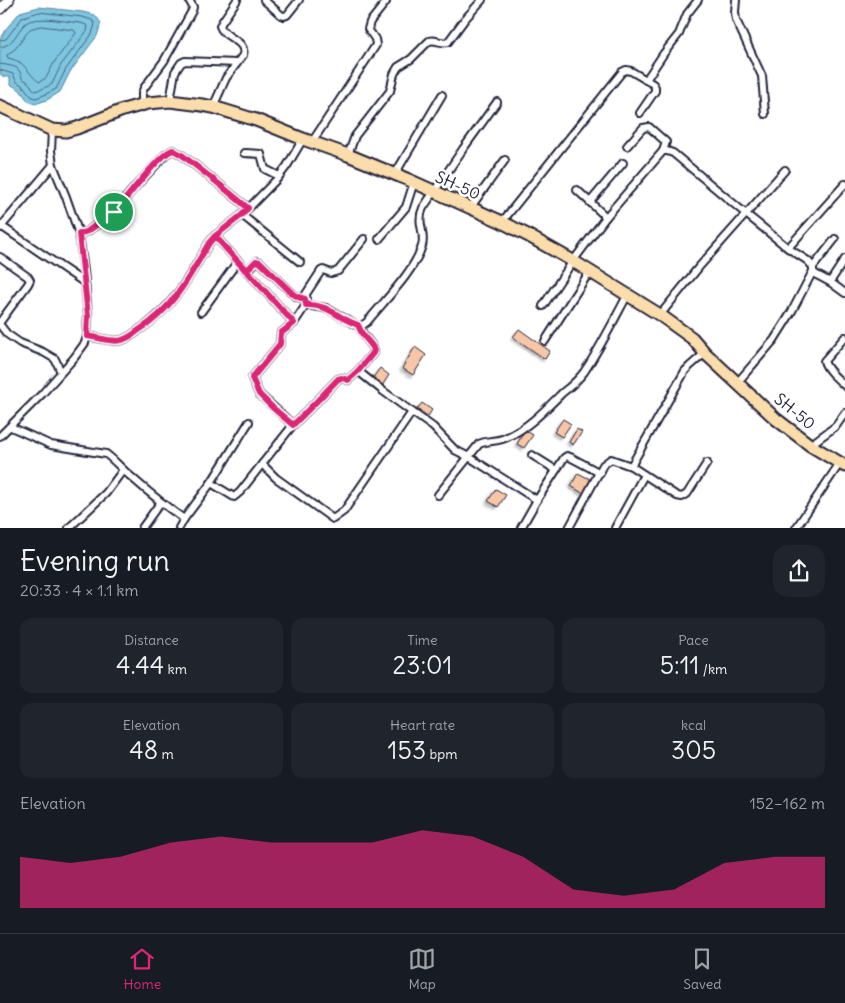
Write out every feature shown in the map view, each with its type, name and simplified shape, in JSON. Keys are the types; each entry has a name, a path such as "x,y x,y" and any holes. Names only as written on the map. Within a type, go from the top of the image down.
{"highway":[{"name":"SH-50","path":"0,106 52,130 66,131 148,103 170,101 213,107 256,120 414,182 502,222 590,271 660,315 692,338 705,353 776,419 810,445 842,464"}],"street":[{"path":"0,9 9,0"},
{"path":"142,105 144,88 164,61 192,11 193,7 189,0"},
{"path":"213,107 226,78 244,51 241,44 224,34 220,26 237,0"},
{"path":"264,0 284,16 287,15 299,0"},
{"path":"87,336 120,341 148,325 166,308 181,290 209,243 242,215 279,176 308,140 376,45 377,42 368,26 386,0"},
{"path":"348,155 356,136 390,91 394,74 398,67 411,59 429,40 448,42 482,0"},
{"path":"646,80 679,34 687,14 698,0"},
{"path":"736,0 736,20 762,76 765,114"},
{"path":"170,101 175,72 180,63 185,61 237,63"},
{"path":"502,222 622,72 626,70 631,71 655,87 655,91 640,113"},
{"path":"395,174 442,94"},
{"path":"360,327 367,322 410,271 423,243 420,213 497,102"},
{"path":"543,306 573,261 606,217 663,151 666,142 649,127 646,127 627,146"},
{"path":"0,436 42,394 81,349 87,336 88,315 79,234 53,165 51,148 52,130"},
{"path":"79,234 88,231 114,212 135,186 166,154 173,150 182,155 248,208"},
{"path":"663,151 673,152 788,248 808,261 815,274 845,293"},
{"path":"244,153 261,154 265,169 279,176"},
{"path":"470,208 506,160"},
{"path":"590,202 623,163"},
{"path":"53,165 1,227 85,283"},
{"path":"660,315 699,267 785,170"},
{"path":"379,239 406,207 414,182"},
{"path":"788,248 845,184"},
{"path":"577,190 606,217"},
{"path":"242,215 300,262"},
{"path":"215,236 294,323"},
{"path":"293,425 259,394 252,378 280,344 281,333 294,323 305,302 307,291 321,271 331,273 338,271 364,239"},
{"path":"737,383 774,340 791,313 813,269 835,239"},
{"path":"0,256 30,280 0,323 7,334 20,343 55,358 61,372"},
{"path":"830,282 845,259"},
{"path":"201,312 238,261"},
{"path":"211,483 234,497 293,425 338,379 348,380 358,371 374,350 362,335 360,327 322,306 305,302 293,294 260,262 256,261 246,271"},
{"path":"545,340 590,271"},
{"path":"438,495 479,444 504,439 537,417 577,381 598,350 628,294"},
{"path":"845,337 824,361 828,369 845,386"},
{"path":"630,466 687,368 705,353"},
{"path":"358,371 433,427 455,450 537,500"},
{"path":"262,464 276,478 333,519 344,511 412,412"},
{"path":"810,445 836,426 845,413"},
{"path":"179,528 211,483 250,422"},
{"path":"10,426 51,446 106,454 160,503 184,519"},
{"path":"532,455 556,470"},
{"path":"521,528 564,458 570,457 600,472"},
{"path":"569,528 603,465 611,459 630,466 677,496 682,497 687,494 707,463"},
{"path":"796,528 842,464"},
{"path":"69,528 106,493 123,470"},
{"path":"615,528 644,474"},
{"path":"142,528 160,503"}],"water":[{"path":"39,7 95,15 101,23 97,36 70,72 60,92 47,100 35,104 28,101 20,90 10,84 10,77 4,77 0,74 0,39 20,12"}],"building":[{"path":"519,329 550,351 545,359 513,337"},
{"path":"415,347 426,355 413,375 402,368"},
{"path":"380,368 389,375 382,386 372,379"},
{"path":"422,403 432,410 428,416 417,409"},
{"path":"563,419 571,424 562,437 554,432"},
{"path":"577,429 582,432 573,445 569,442"},
{"path":"525,430 533,435 524,448 517,444"},
{"path":"578,473 592,480 584,494 571,486"},
{"path":"496,489 506,495 498,507 488,501"}],"route":[{"path":"114,212 88,231 79,234 88,315 87,336 120,341 148,325 181,290 215,236 238,261 246,271 256,261 260,262 293,294 305,299 306,305 322,306 358,325 362,335 372,346 373,353 348,380 338,379 293,425 259,394 252,378 280,344 281,333 294,323 246,271 215,236 248,208 176,150 173,150 166,154 135,186 114,212"}]}
